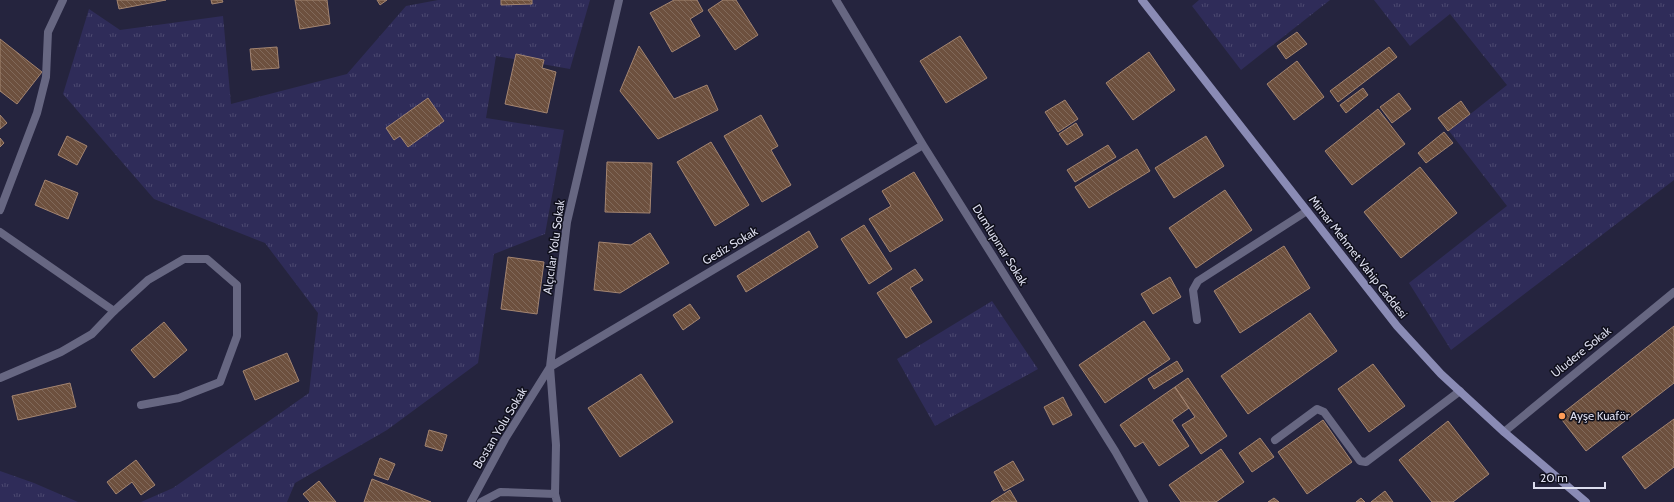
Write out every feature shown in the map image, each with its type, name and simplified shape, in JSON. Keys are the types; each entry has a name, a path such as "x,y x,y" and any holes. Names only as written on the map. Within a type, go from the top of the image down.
{"main road":[{"name":"Mimar Mehmet Vahip Caddesi","path":"1142,0 1397,326 1441,374 1504,432 1586,502"}],"street":[{"path":"0,210 37,112 46,78 48,32 63,0"},
{"name":"Alçıcılar Yolu Sokak","path":"556,498 556,445 550,367 567,222 619,0"},
{"name":"Dumlupınar Sokak","path":"836,0 923,145 1111,444 1144,502"},
{"name":"Gediz Sokak","path":"550,367 923,145"},
{"path":"1197,320 1192,290 1198,281 1307,211"},
{"path":"0,232 114,311"},
{"path":"0,378 61,352 92,334 114,311 148,280 184,259 207,259 237,285 237,336 220,382 178,398 141,405"},
{"name":"Uludere Sokak","path":"1504,432 1674,292"},
{"name":"Bostan Yolu Sokak","path":"471,502 506,438 550,367"},
{"path":"1274,440 1317,409 1324,412 1360,461 1366,462 1460,391"},
{"path":"480,502 500,492 556,498"}],"green space":[{"path":"438,0 590,0 570,69 496,56 486,118 564,130 545,234 494,254 478,363 387,430 295,483 287,502 141,502 173,488 309,393 318,313 265,243 154,199 63,94 89,9 120,30 223,16 231,104 347,74 406,6"},
{"path":"1199,0 1330,0 1241,70 1192,6"},
{"path":"1374,0 1674,0 1674,180 1451,350 1409,283 1507,206 1449,131 1507,85 1450,14 1410,46"},
{"path":"992,301 1038,369 935,426 897,359"},
{"path":"0,471 34,483 78,502 0,502"}],"building":[{"path":"117,0 166,0 119,9"},
{"path":"211,0 222,0 223,2 212,4"},
{"path":"295,0 327,0 330,24 300,29"},
{"path":"377,0 387,0 380,5"},
{"path":"501,0 532,0 532,4 501,5"},
{"path":"674,0 697,0 703,11 690,19 700,36 672,52 650,13"},
{"path":"723,0 736,0 758,35 735,50 708,10"},
{"path":"1297,32 1307,44 1286,59 1277,46"},
{"path":"960,36 987,78 946,103 920,61"},
{"path":"0,39 42,72 17,104 0,91"},
{"path":"639,46 674,99 707,85 718,110 658,139 620,91"},
{"path":"277,47 279,68 252,70 250,49"},
{"path":"1389,47 1397,57 1338,102 1330,91"},
{"path":"1149,52 1175,90 1133,120 1106,83"},
{"path":"516,54 544,60 542,68 556,72 547,113 505,104"},
{"path":"1297,61 1324,97 1294,120 1267,84"},
{"path":"1363,88 1368,95 1346,113 1340,105"},
{"path":"1399,93 1411,109 1392,123 1380,107"},
{"path":"428,98 444,121 408,147 400,136 394,140 386,128"},
{"path":"1065,100 1078,119 1058,132 1045,112"},
{"path":"1461,101 1470,114 1448,131 1438,118"},
{"path":"1378,109 1405,144 1352,185 1325,151"},
{"path":"0,115 7,123 0,129"},
{"path":"761,115 778,146 771,150 791,185 762,202 724,136"},
{"path":"1076,123 1083,135 1067,145 1059,134"},
{"path":"1444,132 1453,143 1426,163 1418,153"},
{"path":"67,136 87,146 77,165 58,155"},
{"path":"1206,136 1224,166 1174,198 1155,168"},
{"path":"0,138 4,143 0,147"},
{"path":"711,142 749,205 715,226 677,162"},
{"path":"1108,145 1116,157 1075,182 1067,170"},
{"path":"1137,149 1150,171 1089,208 1075,187"},
{"path":"607,162 652,163 650,213 605,212"},
{"path":"1420,167 1457,213 1401,258 1364,212"},
{"path":"914,172 943,220 890,252 869,219 891,206 882,191"},
{"path":"45,180 78,193 68,219 35,205"},
{"path":"1225,190 1252,230 1196,268 1169,228"},
{"path":"864,225 892,269 869,284 841,239"},
{"path":"809,231 818,247 746,292 737,276"},
{"path":"650,233 669,263 620,293 594,290 599,242 631,245"},
{"path":"1284,246 1310,288 1240,333 1214,291"},
{"path":"508,257 544,262 537,314 501,309"},
{"path":"915,269 923,280 910,288 932,322 906,338 877,293"},
{"path":"1170,277 1181,297 1153,314 1141,294"},
{"path":"690,304 700,318 683,330 673,315"},
{"path":"1310,313 1337,351 1248,414 1221,376"},
{"path":"1144,321 1170,359 1105,403 1079,365"},
{"path":"164,322 187,350 154,378 131,350"},
{"path":"1674,326 1674,383 1586,451 1559,416"},
{"path":"287,353 299,381 255,400 243,371"},
{"path":"1177,361 1183,371 1154,389 1148,379"},
{"path":"1373,364 1405,406 1369,432 1338,389"},
{"path":"641,374 673,422 620,457 588,408"},
{"path":"1188,378 1227,436 1201,454 1182,425 1195,417 1175,387"},
{"path":"70,383 76,407 18,420 12,396"},
{"path":"1175,387 1189,408 1172,420 1189,446 1159,466 1143,442 1135,447 1120,425"},
{"path":"1063,397 1072,415 1053,425 1044,407"},
{"path":"1674,419 1674,467 1645,489 1622,457"},
{"path":"1323,420 1352,462 1307,494 1278,452"},
{"path":"1448,421 1489,474 1453,502 1432,502 1399,460"},
{"path":"429,430 447,435 442,451 425,446"},
{"path":"1260,438 1274,457 1252,472 1239,453"},
{"path":"1221,449 1244,482 1216,502 1181,502 1169,485"},
{"path":"380,458 395,464 388,480 374,475"},
{"path":"136,460 155,485 141,495 132,482 116,494 107,482"},
{"path":"1013,461 1024,480 1004,491 994,472"},
{"path":"372,479 431,502 364,502"},
{"path":"319,481 336,502 310,502 303,494"},
{"path":"1010,490 1017,502 991,502"},
{"path":"1385,491 1393,502 1371,502"},
{"path":"1274,498 1279,502 1268,502"},
{"path":"1361,498 1365,502 1356,502"}],"place":[{"name":"Ayşe Kuaför","path":"1562,416"}]}
